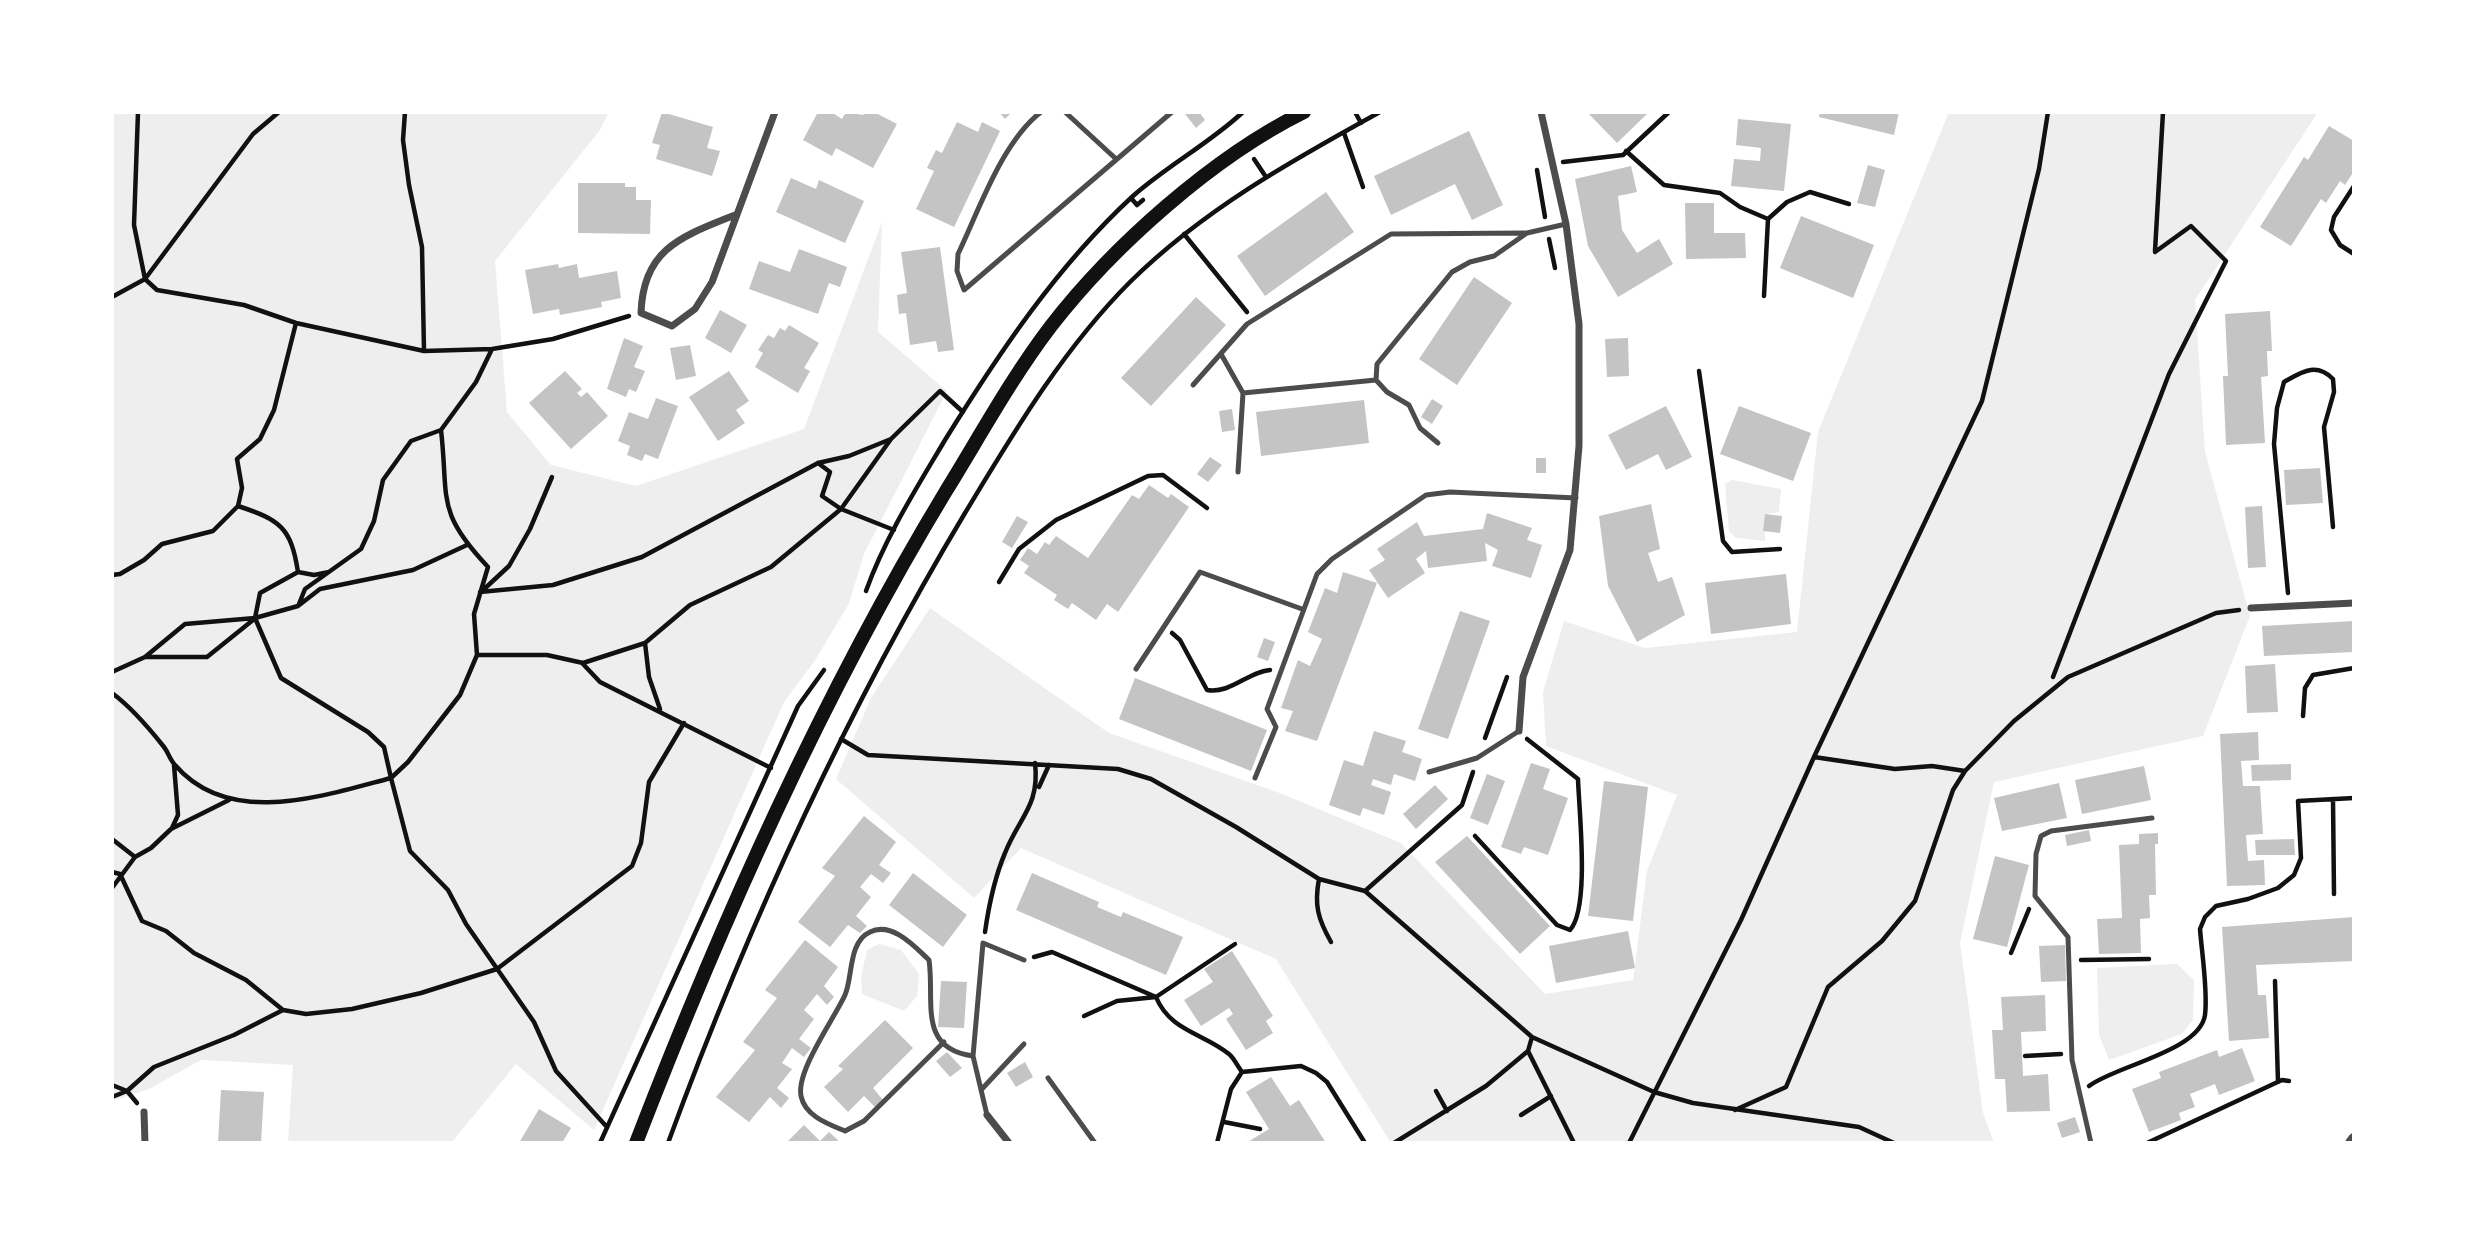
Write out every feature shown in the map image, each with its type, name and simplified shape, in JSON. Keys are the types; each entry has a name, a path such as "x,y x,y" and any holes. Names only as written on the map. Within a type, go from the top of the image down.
{"main road":[{"path":"636,1143 686,1016 848,663 904,561 1016,378 1051,326 1137,233 1219,165 1299,113"}],"street":[{"path":"735,215 676,239 664,251 642,287 641,313 672,326 695,309 712,282 775,112"},
{"path":"1519,731 1523,677 1570,550 1576,498 1579,324 1566,225 1541,112"},
{"path":"2251,608 2354,603"},
{"path":"144,1112 145,1143"},
{"path":"988,1115 1009,1143"}],"lane":[{"path":"1041,112 1029,121 1010,148 958,254 957,271 964,290 1115,158 1172,112"},
{"path":"1065,112 1115,158"},
{"path":"1193,385 1254,320 1391,234 1527,233 1566,225"},
{"path":"1438,443 1420,428 1409,405 1387,392 1376,380 1377,364 1452,272 1470,262 1494,256 1527,233"},
{"path":"1221,354 1243,393 1238,472"},
{"path":"1243,393 1376,380"},
{"path":"1255,778 1276,727 1267,709 1281,669 1317,574 1332,559 1426,495 1450,492 1576,498"},
{"path":"1136,669 1200,572 1303,609"},
{"path":"1429,772 1477,758 1519,731"},
{"path":"2091,1143 2072,1053 2068,936 2035,896 2036,854 2041,836 2052,831 2152,818"},
{"path":"944,1042 864,1121 845,1131 825,1124 808,1111 801,1095 803,1075 846,992 850,967 859,943 870,932 886,930 908,940 929,960 932,979 930,1017 935,1034 944,1042 956,1054 973,1056"},
{"path":"988,1115 973,1056 983,943 1024,960"},
{"path":"981,1091 1024,1044"},
{"path":"1048,1078 1095,1143"}],"path":[{"path":"138,112 134,225 145,279 157,290 244,305 296,323 424,351 492,349 553,339 641,313"},
{"path":"112,297 145,279 253,134 279,112"},
{"path":"405,112 403,140 422,247 424,351"},
{"path":"1355,112 1361,122"},
{"path":"668,1143 771,886 841,739 927,577 1021,421 1097,317 1129,283 1184,234 1221,204 1380,112"},
{"path":"1552,163 1623,155 1668,112"},
{"path":"1629,1143 1741,920 1814,757 1982,401 2039,169 2048,112"},
{"path":"2053,677 2169,374 2226,261 2191,226 2155,252 2163,112"},
{"path":"1344,133 1363,187"},
{"path":"1194,148 1200,156"},
{"path":"1626,151 1664,185 1720,193 1740,207 1768,219"},
{"path":"1536,165 1557,281"},
{"path":"2354,186 2334,217 2331,230 2340,245 2354,254"},
{"path":"1763,296 1768,219 1787,202 1810,192 1849,204"},
{"path":"1131,198 1137,205"},
{"path":"1184,234 1254,320"},
{"path":"112,575 120,574 144,560 162,544 213,531 238,506 242,488 237,459 260,439 274,410 296,323"},
{"path":"298,606 305,589 361,549 374,521 383,480 411,441 441,430 476,382 492,349"},
{"path":"2290,606 2274,425 2284,382 2314,368 2325,371 2333,379 2334,392 2324,427 2333,527"},
{"path":"1699,371 1723,541 1732,552 1780,549"},
{"path":"477,654 547,655 583,663 645,643 690,605 771,567 841,509 891,439 940,391 962,412"},
{"path":"112,693 127,704 164,747 174,764 201,789 229,800 253,804 349,789 391,778 408,762 460,695 477,654 474,614 488,567 467,545 448,515 443,486 441,430"},
{"path":"480,592 553,585 642,557 818,463 849,456 891,439"},
{"path":"818,463 830,472 822,496 841,509 894,530"},
{"path":"999,582 1019,549 1056,520 1149,476 1164,475 1207,508"},
{"path":"480,592 509,566 530,529 552,477"},
{"path":"238,506 268,516 285,529 294,546 298,572"},
{"path":"112,673 145,657 185,624 255,618 298,606 320,590 413,570 467,545"},
{"path":"329,572 314,575 298,572 260,593 255,618 281,678 368,732 384,747 410,851 448,890 534,1022 556,1071 606,1126"},
{"path":"1734,1110 1786,1087 1828,987 1882,941 1915,901 1953,790 1965,771 2014,721 2068,677 2216,613 2251,608"},
{"path":"145,657 207,657 255,618"},
{"path":"1165,626 1180,640 1207,690 1216,691 1259,671 1281,669"},
{"path":"645,643 649,677 660,710"},
{"path":"583,663 600,682 771,768"},
{"path":"2303,716 2305,688 2313,675 2354,668"},
{"path":"1365,891 1462,805 1509,672"},
{"path":"120,874 142,921 166,931 194,953 246,980 283,1010 306,1014 352,1009 421,993 497,969 632,866 641,843 649,782 684,723"},
{"path":"1475,836 1557,925 1570,930 1578,921 1582,862 1578,779 1519,731"},
{"path":"841,739 868,755 1118,769 1151,779 1236,827 1319,879 1365,891 1532,1037 1654,1092 1693,1103 1859,1127 1894,1143"},
{"path":"1814,757 1895,769 1932,766 1965,771"},
{"path":"1035,763 1038,788"},
{"path":"172,829 178,815 174,764"},
{"path":"983,943 992,887 1006,849 1049,765"},
{"path":"2080,1093 2101,1077 2177,1047 2192,1036 2205,1017 2200,929 2205,917 2216,906 2248,899 2278,888 2294,875 2301,858 2298,801 2354,798"},
{"path":"2333,799 2334,894"},
{"path":"112,888 135,857 151,848 172,829 229,800"},
{"path":"112,839 135,857"},
{"path":"112,872 120,874"},
{"path":"1319,879 1315,901 1318,920 1331,942"},
{"path":"2011,953 2035,896"},
{"path":"1084,1016 1117,1001 1156,997 1235,944"},
{"path":"1024,960 1052,952 1156,997 1162,1011 1173,1022 1230,1055 1242,1072"},
{"path":"2069,961 2149,959"},
{"path":"2275,982 2278,1082"},
{"path":"112,1097 128,1091 154,1067 234,1035 283,1010"},
{"path":"1394,1143 1486,1086 1528,1051 1532,1037"},
{"path":"1528,1051 1574,1143"},
{"path":"2025,1056 2072,1053"},
{"path":"1242,1072 1301,1066 1316,1073 1327,1082 1365,1143"},
{"path":"1217,1143 1231,1089 1242,1072"},
{"path":"2147,1143 2278,1082 2289,1081"},
{"path":"112,1085 128,1091"},
{"path":"1436,1091 1447,1111"},
{"path":"1521,1115 1550,1096"},
{"path":"1224,1122 1260,1129"}],"shaded area":[{"path":"112,112 609,112 600,130 495,261 507,412 551,465 636,486 804,429 882,222 878,332 947,391 864,554 849,603 816,659 784,702 594,1130 516,1064 451,1143 288,1143 293,1065 201,1060 149,1089 112,1101"},
{"path":"1949,112 2318,112 2195,300 2205,452 2250,616 2203,736 1994,782 1960,943 1983,1113 1994,1143 1391,1143 1276,959 1021,848 974,898 836,779 871,698 930,608 1109,733 1277,792 1401,843 1545,994 1633,980 1647,871 1677,795 1546,746 1543,692 1564,621 1645,648 1797,632 1818,432"},
{"path":"1732,480 1781,489 1779,512 1765,514 1765,541 1736,538 1729,531 1725,484"},
{"path":"879,944 901,950 919,974 917,996 904,1011 862,994 861,977 867,950"},
{"path":"2177,964 2194,980 2193,1020 2182,1034 2109,1060 2099,1035 2097,968"}],"building":[{"path":"662,112 713,127 707,148 720,151 712,176 656,159 660,145 652,143"},
{"path":"818,112 831,112 842,119 846,112 863,115 865,112 874,112 897,124 873,168 836,148 832,156 803,140"},
{"path":"999,112 1012,112 1005,119"},
{"path":"1199,112 1205,120 1196,128 1185,114"},
{"path":"1587,112 1649,112 1617,143"},
{"path":"1820,112 1899,112 1894,135 1819,117"},
{"path":"1738,119 1791,124 1784,191 1731,186 1734,159 1760,161 1761,148 1736,145"},
{"path":"957,122 978,132 982,122 1000,131 954,227 916,209 934,171 927,168 936,150 942,153"},
{"path":"2329,126 2354,141 2354,171 2345,185 2340,181 2326,203 2321,199 2291,246 2260,227 2304,157 2308,160"},
{"path":"1469,131 1503,205 1472,220 1455,184 1391,215 1374,176"},
{"path":"1868,165 1885,170 1875,207 1857,203"},
{"path":"1631,166 1637,192 1618,196 1622,230 1637,253 1659,239 1673,264 1618,297 1588,246 1575,179"},
{"path":"791,178 816,189 819,180 864,201 845,243 776,212"},
{"path":"578,183 625,183 625,187 636,187 636,200 651,200 650,234 578,233"},
{"path":"1326,192 1354,232 1265,296 1237,256"},
{"path":"1685,203 1714,203 1714,233 1745,233 1746,258 1686,259"},
{"path":"1801,216 1874,245 1853,298 1780,268"},
{"path":"940,247 954,350 938,352 936,341 910,345 906,313 899,314 897,295 907,293 901,252"},
{"path":"799,249 847,267 840,287 829,283 818,314 749,289 759,261 790,272"},
{"path":"558,264 559,268 577,264 579,278 617,271 621,298 601,302 602,307 560,315 559,309 533,314 525,270"},
{"path":"1474,277 1512,303 1457,385 1419,359"},
{"path":"1196,297 1226,325 1151,406 1121,378"},
{"path":"720,310 747,325 731,353 705,338"},
{"path":"2270,311 2272,351 2267,351 2268,376 2261,377 2265,443 2226,445 2223,376 2228,376 2225,314"},
{"path":"789,325 819,343 804,368 810,371 798,393 755,367 763,353 758,350 768,335 774,338 780,328 785,331"},
{"path":"624,338 643,346 634,367 645,371 636,392 629,389 626,397 607,389"},
{"path":"1628,338 1629,376 1607,377 1605,339"},
{"path":"690,345 696,376 676,380 670,348"},
{"path":"565,371 582,389 577,393 581,397 587,392 608,416 571,449 529,403"},
{"path":"729,371 749,401 736,410 745,423 718,441 689,397"},
{"path":"656,398 678,406 658,459 645,454 642,461 627,455 630,446 618,441 629,412 648,419"},
{"path":"1432,399 1443,406 1432,424 1421,417"},
{"path":"1364,400 1369,443 1261,456 1256,412"},
{"path":"1666,406 1692,457 1666,470 1658,454 1626,470 1608,435"},
{"path":"1739,406 1811,433 1793,481 1720,454"},
{"path":"1232,409 1235,430 1222,432 1219,411"},
{"path":"1210,457 1222,465 1208,482 1197,474"},
{"path":"1536,458 1546,458 1546,473 1536,473"},
{"path":"2320,468 2323,503 2286,505 2284,470"},
{"path":"1149,485 1168,498 1171,494 1189,507 1118,612 1107,604 1096,620 1072,603 1068,609 1054,600 1057,595 1024,573 1029,566 1020,560 1028,548 1037,554 1045,542 1049,545 1056,536 1088,558 1132,495 1139,499"},
{"path":"1651,504 1660,549 1648,553 1658,582 1672,577 1685,615 1637,642 1608,586 1599,516"},
{"path":"2262,506 2266,567 2248,568 2245,507"},
{"path":"1487,513 1532,528 1527,540 1542,545 1531,578 1492,566 1498,550 1485,543 1487,561 1428,568 1426,551 1416,559 1425,573 1388,598 1369,570 1385,560 1377,549 1417,522 1424,536 1483,529"},
{"path":"1765,514 1782,516 1780,533 1763,531"},
{"path":"1017,516 1028,522 1012,548 1002,542"},
{"path":"1343,572 1377,583 1317,741 1285,731 1293,711 1281,708 1298,660 1310,666 1322,639 1308,632 1325,588 1337,593"},
{"path":"1786,574 1791,624 1711,634 1705,583"},
{"path":"1460,611 1490,621 1448,739 1418,729"},
{"path":"2354,621 2354,652 2264,656 2262,626"},
{"path":"1264,638 1275,642 1268,661 1257,657"},
{"path":"2275,664 2278,712 2247,713 2245,666"},
{"path":"1135,678 1267,730 1251,771 1119,719"},
{"path":"1374,731 1406,741 1402,752 1422,759 1415,781 1394,774 1391,785 1373,779 1371,785 1391,792 1384,815 1363,808 1360,816 1329,805 1344,760 1363,766"},
{"path":"2258,732 2259,760 2241,761 2243,786 2260,786 2263,834 2246,835 2248,861 2264,860 2265,885 2227,886 2220,734"},
{"path":"1531,763 1550,769 1543,789 1568,798 1548,855 1524,847 1521,854 1501,847"},
{"path":"2291,764 2291,780 2252,781 2251,765"},
{"path":"2144,766 2151,800 2082,814 2075,780"},
{"path":"1487,774 1505,781 1488,825 1470,818"},
{"path":"1604,781 1648,787 1633,921 1588,916"},
{"path":"2059,783 2067,818 2002,831 1994,798"},
{"path":"1435,785 1448,799 1416,829 1403,814"},
{"path":"864,816 896,842 879,865 891,873 883,883 871,874 860,887 871,897 856,916 867,926 860,933 848,925 830,947 798,922 835,876 822,868"},
{"path":"2089,830 2091,841 2067,846 2065,835"},
{"path":"2158,833 2158,844 2155,844 2156,895 2149,895 2150,918 2140,919 2141,953 2099,954 2097,919 2122,918 2119,845 2139,844 2139,834"},
{"path":"1467,836 1550,926 1520,954 1435,862"},
{"path":"2294,839 2295,855 2256,855 2255,840"},
{"path":"1995,856 2029,865 2007,947 1973,939"},
{"path":"913,873 967,915 943,947 889,905"},
{"path":"1032,873 1099,902 1097,907 1121,917 1123,912 1183,937 1166,975 1016,910"},
{"path":"2354,917 2354,961 2256,965 2258,995 2266,995 2269,1038 2229,1041 2222,927"},
{"path":"1628,931 1635,968 1556,983 1549,946"},
{"path":"805,940 838,967 824,986 834,997 827,1005 817,994 804,1010 814,1019 799,1039 811,1048 804,1057 792,1048 782,1063 792,1069 777,1088 789,1098 781,1108 770,1097 749,1122 716,1097 755,1050 743,1042 777,998 765,990"},
{"path":"2065,945 2066,981 2041,982 2039,946"},
{"path":"1232,951 1273,1016 1266,1021 1273,1033 1246,1050 1226,1019 1233,1014 1229,1008 1201,1026 1184,1000 1213,982 1204,969"},
{"path":"941,981 967,982 964,1028 938,1027"},
{"path":"2045,995 2046,1031 2021,1032 2023,1076 2048,1074 2050,1111 2007,1112 2005,1079 1995,1079 1992,1030 2003,1030 2001,997"},
{"path":"885,1020 913,1048 873,1088 883,1100 876,1108 864,1096 848,1112 824,1087 843,1069 838,1066"},
{"path":"2242,1048 2255,1081 2219,1095 2215,1084 2190,1094 2195,1107 2179,1113 2181,1120 2149,1132 2132,1089 2161,1078 2159,1072 2217,1050 2219,1057"},
{"path":"947,1052 962,1068 950,1077 936,1061"},
{"path":"1025,1062 1033,1077 1016,1087 1007,1073"},
{"path":"1271,1077 1290,1106 1299,1100 1326,1143 1246,1143 1269,1129 1246,1092"},
{"path":"221,1090 264,1092 261,1143 218,1143"},
{"path":"539,1109 571,1128 562,1143 519,1143"},
{"path":"2075,1117 2080,1132 2062,1138 2057,1123"},
{"path":"804,1125 820,1141 829,1132 838,1140 835,1143 786,1143"}]}
